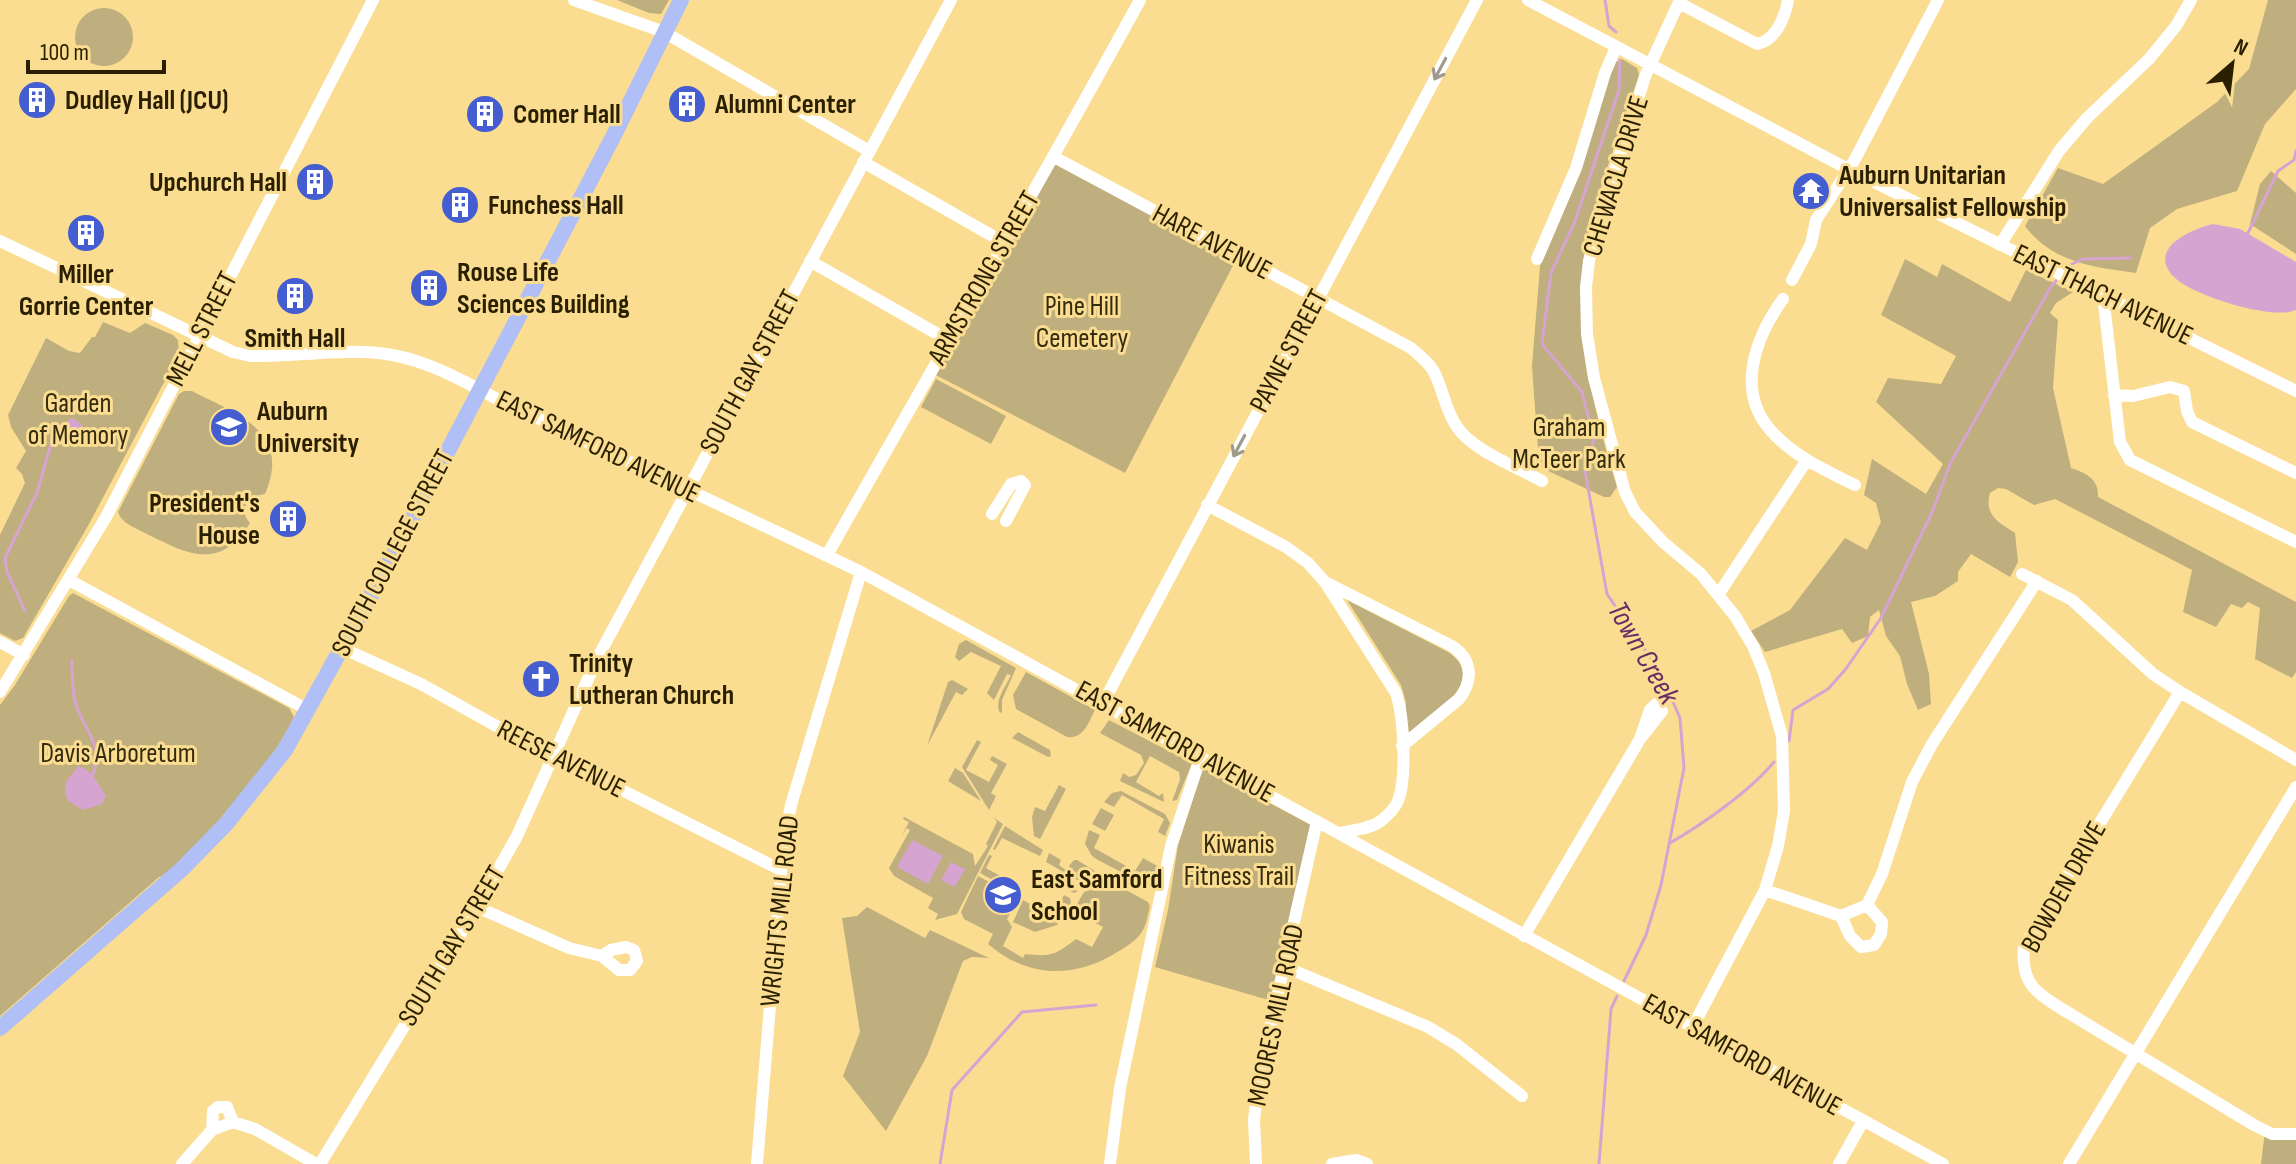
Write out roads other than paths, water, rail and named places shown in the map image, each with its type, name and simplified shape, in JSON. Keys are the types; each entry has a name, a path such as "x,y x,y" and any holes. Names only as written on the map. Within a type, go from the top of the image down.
{"main road":[{"name":"SOUTH COLLEGE STREET","path":"0,1028 182,869 267,776 308,710 390,561 612,139 681,0"}],"street":[{"name":"MELL STREET","path":"0,692 106,517 373,0"},
{"path":"574,0 664,32 1003,242"},
{"name":"SOUTH GAY STREET","path":"318,1164 477,907 517,836 598,657 951,0"},
{"name":"ARMSTRONG STREET","path":"827,555 1140,0"},
{"name":"PAYNE STREET","path":"1103,703 1477,0"},
{"name":"EAST THACH AVENUE","path":"1528,0 1848,169 2296,391"},
{"path":"1679,1 1757,44 1767,42 1774,35 1788,0"},
{"path":"1792,280 1811,244 1816,220 1848,169 1938,0"},
{"path":"2000,245 2059,151 2087,118 2163,43 2191,0"},
{"name":"CHEWACLA DRIVE","path":"1679,1 1650,64 1599,220 1586,287 1587,334 1594,378 1625,492 1635,512 1663,542 1701,574 1753,646 1775,704 1782,736 1784,811 1765,890 1692,1028"},
{"path":"1537,259 1566,194 1616,47"},
{"name":"HARE AVENUE","path":"1054,157 1411,348 1434,371 1448,412 1459,430 1475,444 1542,481"},
{"name":"EAST SAMFORD AVENUE","path":"0,241 233,352 250,356 394,355 444,372 861,572 1943,1164"},
{"path":"810,261 948,340"},
{"path":"2103,295 2120,442 2130,460 2296,542"},
{"path":"1783,299 1769,318 1754,352 1751,373 1753,395 1760,415 1772,433 1807,460 1855,485"},
{"path":"2114,395 2133,396 2178,387 2184,391 2192,422 2296,473"},
{"path":"1718,595 1807,460"},
{"path":"992,514 1011,484 1021,481 1025,485 1006,521"},
{"path":"1207,505 1292,551 1308,563 1325,582 1396,693 1400,704 1402,746 1401,781 1396,804 1379,823 1340,833"},
{"name":"WRIGHTS MILL ROAD","path":"757,1164 781,870 791,805 861,572"},
{"path":"2022,574 2072,600 2153,674 2296,760"},
{"path":"69,580 308,710"},
{"path":"1765,890 1841,916 1867,905 1882,874 1912,782 1932,744 2037,581"},
{"path":"1325,582 1452,646 1467,660 1470,670 1466,690 1402,746"},
{"path":"0,642 24,655"},
{"name":"REESE AVENUE","path":"342,648 421,684 552,757 781,870"},
{"name":"BOWDEN DRIVE","path":"2180,692 2024,947 2022,968 2034,988 2062,1009 2272,1134 2296,1134"},
{"path":"1524,936 1640,739"},
{"path":"1110,1164 1120,1088 1171,846 1201,756"},
{"path":"2069,1164 2296,787"},
{"name":"MOORES MILL ROAD","path":"1256,1164 1254,1120 1260,1072 1317,821"},
{"path":"1841,916 1850,936 1861,947 1874,945 1881,934 1882,922 1867,905"},
{"path":"477,907 569,948 602,956"},
{"path":"1285,967 1428,1027 1456,1044 1522,1096"},
{"path":"1839,1164 1863,1121"},
{"path":"182,1164 212,1130 233,1122 255,1129 318,1164"},
{"path":"1332,1164 1356,1160 1367,1164"}],"waterway":[{"name":"Town Creek","path":"1605,0 1609,26 1616,32"},
{"name":"Town Creek","path":"1620,60 1619,90 1575,221 1551,273 1542,344 1582,392 1594,439 1585,471 1607,594 1660,672 1680,718 1684,768 1661,885 1646,935 1624,981"},
{"path":"2247,235 2278,171 2294,160 2296,151"},
{"path":"2072,264 2083,259 2131,258"},
{"path":"1789,741 1793,710 1828,689 1881,618 1933,510 1950,464 2056,281"},
{"path":"25,611 7,572 5,558 37,493 53,437"},
{"path":"72,660 76,705 96,748 92,777"},
{"path":"1670,843 1725,806 1774,762"},
{"name":"Town Creek","path":"1599,1164 1611,1009 1617,996"},
{"path":"940,1164 952,1090 1022,1012 1096,1005"}],"place":[{"name":"Dudley Hall (JCU)","path":"37,100"},
{"name":"Alumni Center","path":"687,104"},
{"name":"Comer Hall","path":"485,114"},
{"name":"Upchurch Hall","path":"315,182"},
{"name":"Auburn Unitarian Universalist Fellowship","path":"1811,191"},
{"name":"Funchess Hall","path":"460,205"},
{"name":"Miller Gorrie Center","path":"86,233"},
{"name":"Rouse Life Sciences Building","path":"429,288"},
{"name":"Smith Hall","path":"295,296"},
{"name":"Auburn University","path":"229,427"},
{"name":"President's House","path":"288,519"},
{"name":"Trinity Lutheran Church","path":"541,679"},
{"name":"East Samford School","path":"1003,895"}],"park label":[{"name":"Pine Hill Cemetery","path":"1082,322"},
{"name":"Garden of Memory","path":"78,419"},
{"name":"Graham McTeer Park","path":"1569,443"},
{"name":"Davis Arboretum","path":"118,753"},
{"name":"Kiwanis Fitness Trail","path":"1239,860"}]}
